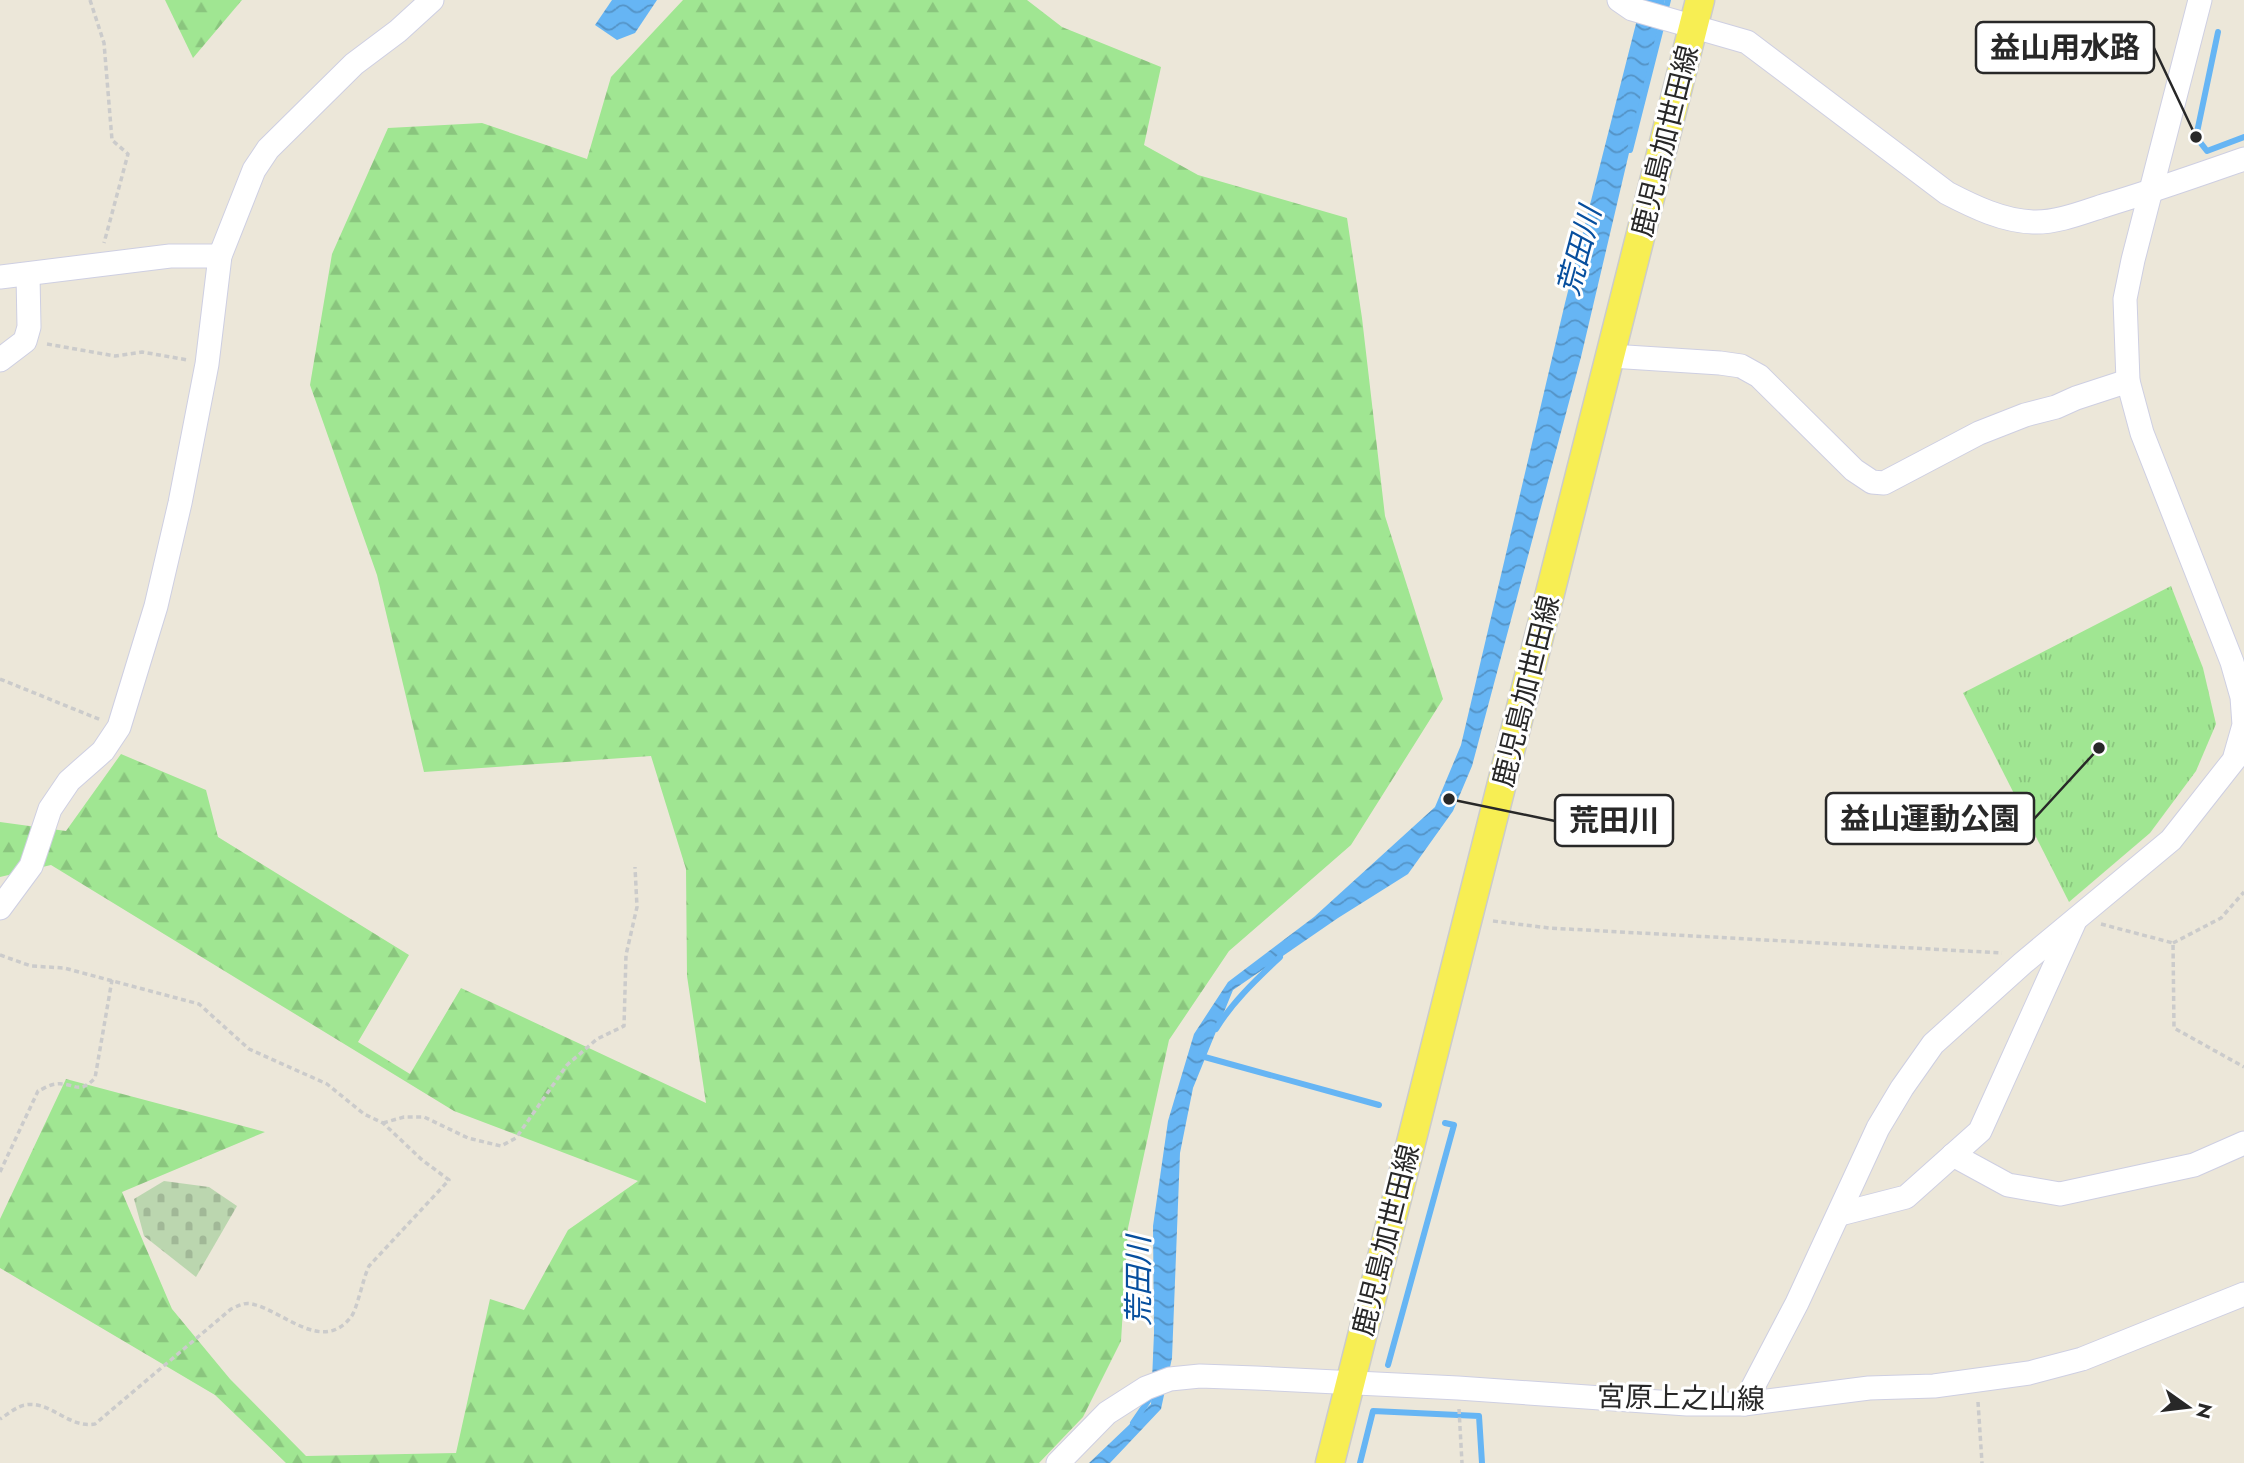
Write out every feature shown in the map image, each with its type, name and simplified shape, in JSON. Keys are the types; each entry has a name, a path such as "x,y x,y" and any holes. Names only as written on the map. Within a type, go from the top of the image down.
{"main road":[{"name":"鹿児島加世田線","path":"1330,1463 1611,356 1687,15"}],"street":[{"path":"0,908 31,866 50,809 69,781 103,751 119,727 159,593 180,503 207,364 220,256 254,170 268,149 354,64 398,31 432,0"},
{"path":"1744,1404 1797,1303 1878,1128 1933,1044 2023,963 2171,840 2234,760 2244,725 2242,696 2232,663 2142,433 2128,382 2125,299 2200,0"},
{"path":"1625,4 1687,15 1747,42 1948,193 2002,217 2032,222 2051,221 2152,191 2244,159"},
{"path":"0,277 170,256 220,256"},
{"path":"0,360 25,341 29,327 28,275"},
{"path":"1611,356 1720,362 1741,366 1759,376 1854,470 1872,482 1884,483 1979,433 2013,419 2128,382"},
{"path":"1840,1214 1906,1197 1980,1131 2077,917"},
{"path":"1953,1155 2008,1185 2060,1194 2194,1165 2244,1143"},
{"name":"宮原上之山線","path":"1058,1463 1107,1413 1146,1388 1170,1379 1200,1376 1458,1388 1687,1404 1744,1404 1869,1388 1934,1386 2029,1373 2082,1359 2244,1294"}],"path":[{"path":"90,0 104,43 112,141 128,154 97,267"},
{"path":"25,341 115,356 142,352 207,364"},
{"path":"0,679 119,727"},
{"path":"383,1123 404,1117 424,1117 468,1138 501,1146 516,1138 567,1065 597,1039 624,1026 626,956 637,907 635,867"},
{"path":"2077,917 2173,943 2221,918 2244,892"},
{"path":"1469,915 1502,923 1549,928 2001,953 2023,963"},
{"path":"2173,943 2174,1028 2244,1067"},
{"path":"0,955 31,967 64,968 199,1004 248,1049 327,1084 364,1114 383,1123 421,1159 449,1180 369,1266 362,1280 353,1315 338,1330 320,1332 303,1328 252,1304 242,1304 231,1309 95,1424 86,1426 39,1406 24,1405 0,1419"},
{"path":"0,1172 38,1091 55,1084 74,1088 87,1087 95,1078 112,980"},
{"path":"1977,1381 1982,1463"},
{"path":"1459,1420 1462,1463"}],"green space":[{"path":"165,0 242,0 193,58"},
{"path":"683,0 1027,0 1062,27 1161,67 1144,145 1198,175 1347,218 1362,318 1385,516 1443,699 1351,845 1229,951 1169,1040 1128,1228 1121,1341 1083,1417 1039,1463 286,1463 215,1395 0,1268 0,1219 66,1079 265,1132 122,1192 172,1309 230,1379 306,1456 456,1453 490,1299 524,1310 568,1230 638,1181 454,1111 51,865 0,877 0,822 66,831 121,754 206,790 218,837 409,955 358,1042 410,1074 461,988 706,1103 687,976 686,869 651,756 424,772 377,575 310,385 332,254 388,128 482,123 587,159 611,77"},
{"path":"2171,586 2203,668 2216,724 2196,771 2150,833 2069,902 1963,693"},
{"path":"164,1181 209,1187 237,1206 196,1277 144,1236 134,1199"}],"water":[{"path":"612,0 657,0 635,33 617,40 595,25"},
{"path":"1642,0 1665,0 1581,357 1472,766 1453,811 1408,874 1233,990 1193,1088 1180,1153 1172,1358 1161,1409 1110,1463 1089,1463 1151,1404 1154,1333 1153,1226 1168,1121 1194,1034 1228,982 1314,917 1435,807 1461,745 1565,303"}],"waterway":[{"name":"荒田川","path":"1630,150 1668,0"},
{"path":"2218,32 2196,137 2207,151 2244,137"},
{"name":"荒田川","path":"1216,1029 1238,1000 1280,957"},
{"path":"1201,1056 1379,1105"},
{"path":"1388,1365 1454,1125 1445,1123"},
{"name":"荒田川","path":"1133,1423 1148,1401 1150,1393"},
{"path":"1360,1463 1373,1411 1479,1416 1482,1463"}],"place":[{"name":"益山用水路","path":"2196,137"},
{"name":"益山運動公園","path":"2099,748"},
{"name":"荒田川","path":"1449,799"}]}
